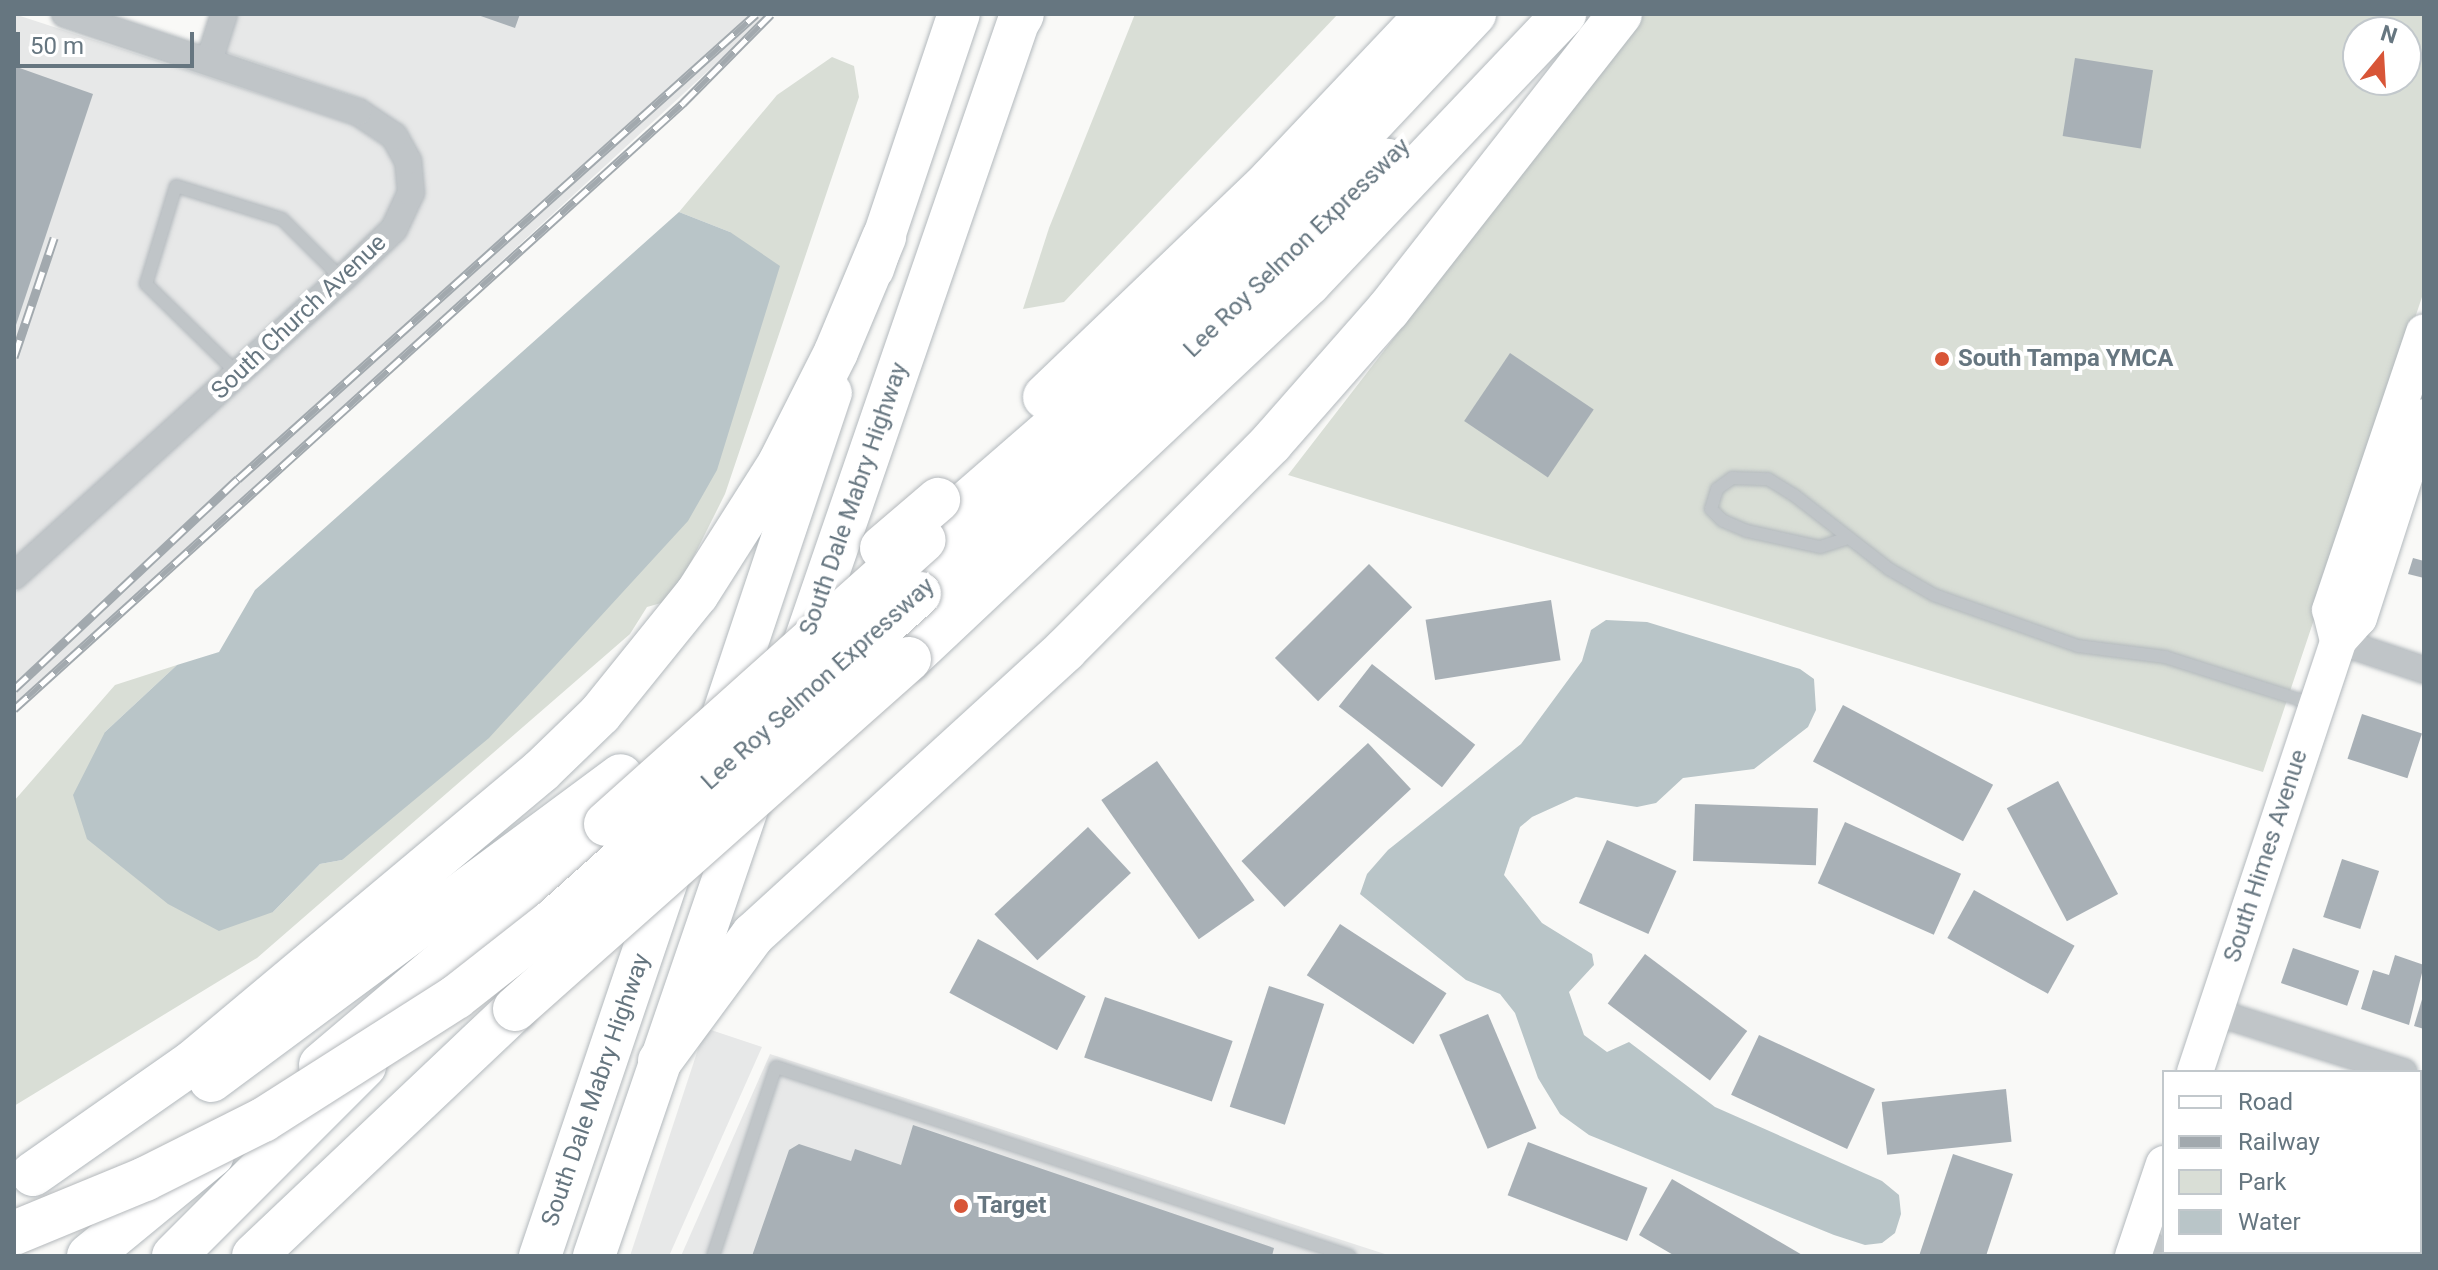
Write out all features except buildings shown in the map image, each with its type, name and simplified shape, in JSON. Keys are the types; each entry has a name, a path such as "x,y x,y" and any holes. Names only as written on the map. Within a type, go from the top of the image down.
{"highway":[{"path":"24,1178 173,1104 321,1003 621,776 938,500 1271,180 1428,14"},
{"path":"89,1256 606,824 1140,352 1344,152 1474,14"},
{"name":"Lee Roy Selmon Expressway","path":"14,1233 145,1179 263,1120 456,997 553,921 1116,421 1533,14"},
{"path":"254,1256 515,1009 909,659 1309,283 1564,14"},
{"path":"660,1061 753,935 1065,650 1271,443 1388,310 1620,14"},
{"path":"24,1178 193,1062 373,914 572,742 674,625 780,463 836,352 884,237"},
{"path":"174,1256 606,824"}],"main road":[{"name":"South Dale Mabry Highway","path":"540,1256 959,14"},
{"name":"South Dale Mabry Highway","path":"594,1256 1021,15"}],"street":[{"name":"South Church Avenue","path":"14,576 394,229 411,193 408,161 394,136 358,112 65,14"},
{"path":"209,61 224,14"},
{"name":"South Himes Avenue","path":"2338,641 2330,610 2422,344"},
{"name":"South Himes Avenue","path":"2196,1070 2338,641 2359,618 2424,417"},
{"path":"2338,641 2424,670"},
{"path":"2215,1012 2398,1070"},
{"path":"2150,1250 2162,1176"}],"lane":[{"path":"238,374 146,284 176,186 282,219 342,279"},
{"path":"1848,538 1820,547 1747,531 1723,521 1711,509 1717,489 1732,478 1768,479 1848,538 1934,595 2078,646 2178,660 2316,705"},
{"path":"713,1256 776,1067 1350,1256"}],"shaded area":[{"path":"14,14 352,124 385,146 396,166 398,192 384,221 335,269 14,559"},
{"path":"237,14 770,14 14,710 14,593 402,239 420,158 405,128 362,99 225,52"},
{"path":"705,1028 762,1047 669,1256 630,1256"},
{"path":"770,1054 1391,1256 681,1256"}],"green space":[{"path":"1135,14 1338,14 1064,302 1023,309 1049,228"},
{"name":"South Tampa YMCA","path":"1644,14 2424,14 2424,291 2263,772 1288,475"},
{"path":"832,57 854,66 859,97 725,494 672,600 647,607 630,634 257,958 14,1106 14,801 115,685 177,665 105,732 273,912 320,864 342,860 730,232 679,212 777,95"}],"water":[{"path":"679,212 730,232 780,266 717,470 688,521 489,738 342,860 320,864 273,912 219,931 168,904 87,839 73,795 105,732 177,665 219,652 255,590"},
{"path":"1606,620 1647,622 1800,669 1814,679 1816,710 1808,727 1754,769 1683,778 1656,803 1637,807 1576,797 1532,817 1520,827 1504,875 1542,923 1592,954 1594,965 1569,992 1584,1035 1607,1052 1629,1042 1715,1107 1882,1181 1899,1195 1901,1214 1895,1233 1882,1243 1865,1245 1834,1235 1589,1135 1560,1114 1538,1078 1515,1013 1500,994 1466,980 1360,894 1367,874 1388,850 1521,744 1582,661 1591,630"}],"railway":[{"path":"14,689 238,479 756,14"},
{"path":"14,709 683,103 771,14"},
{"path":"14,357 54,238"}],"place":[{"name":"South Tampa YMCA","path":"1942,359"},
{"name":"Target","path":"961,1206"}]}
